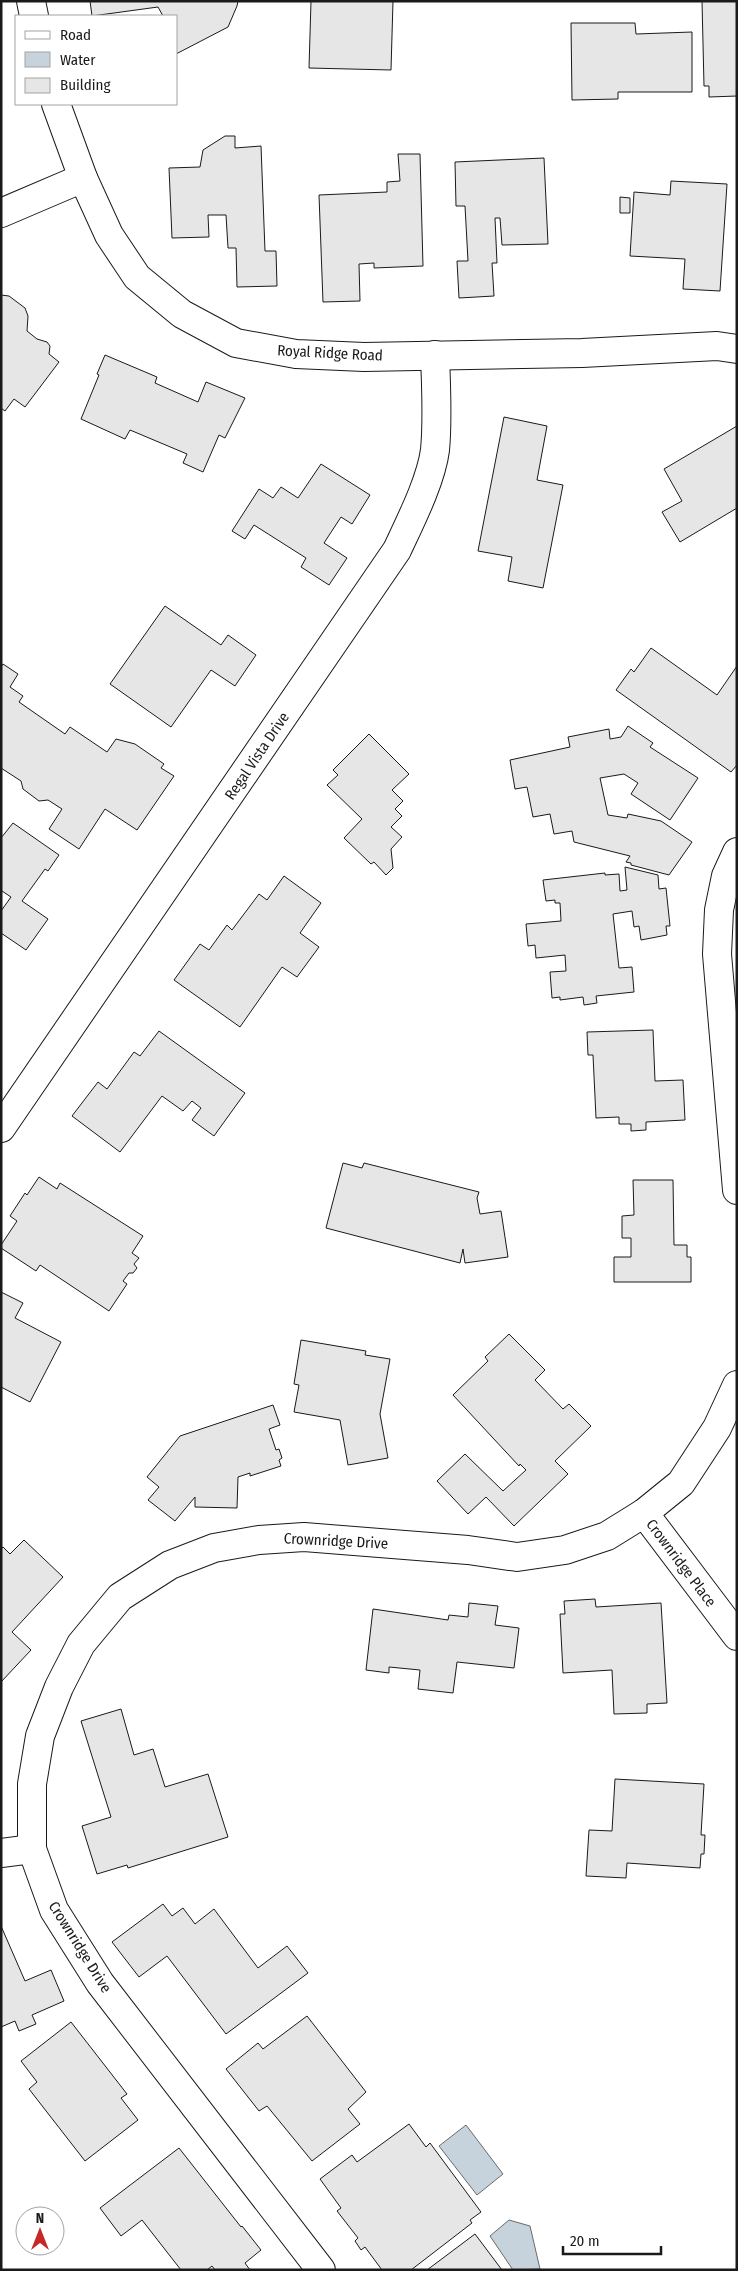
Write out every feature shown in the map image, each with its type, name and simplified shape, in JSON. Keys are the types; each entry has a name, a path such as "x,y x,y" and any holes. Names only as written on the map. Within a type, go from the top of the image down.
{"street":[{"path":"31,1 34,15"},
{"name":"Royal Ridge Road","path":"56,105 83,178 109,235 137,277 182,314 236,343 306,354 364,357 582,353 717,346 737,349"},
{"path":"1,213 83,178"},
{"name":"Regal Vista Drive","path":"1,1128 397,550 420,503 435,452 435,355"},
{"path":"737,852 726,876 719,910 718,954 737,1190"},
{"name":"Crownridge Drive","path":"321,2270 100,1983 54,1910 32,1849 32,1784 40,1736 59,1687 80,1644 120,1597 170,1565 214,1548 258,1540 304,1537 468,1550 517,1557 565,1550 607,1536 644,1513 682,1483 717,1428 737,1385"},
{"name":"Crownridge Place","path":"644,1513 737,1636"},
{"path":"1,1854 32,1849"}],"water":[{"path":"466,2125 503,2174 477,2195 439,2146"},
{"path":"509,2220 530,2226 540,2269 513,2270 490,2236"}],"building":[{"path":"90,1 238,1 228,27 178,53 178,15 162,15 158,7 92,15"},
{"path":"311,1 393,1 391,70 309,68"},
{"path":"702,1 737,1 737,96 709,97 709,86 704,86"},
{"path":"571,23 635,23 636,34 692,32 692,92 618,92 618,99 572,100"},
{"path":"225,136 235,136 235,148 261,146 265,251 276,251 277,286 237,287 236,248 228,248 226,215 208,215 209,237 172,238 169,168 200,167 203,150"},
{"path":"398,154 420,154 423,266 374,268 374,263 359,264 360,301 323,302 319,195 387,192 387,182 400,181"},
{"path":"544,158 548,244 502,245 500,218 495,218 497,263 492,263 494,296 459,298 457,261 468,261 465,206 456,206 455,162"},
{"path":"671,181 727,184 720,291 683,289 685,259 630,256 634,192 670,195"},
{"path":"620,197 630,198 630,213 620,213"},
{"path":"1,295 9,296 25,308 28,316 27,331 37,339 47,342 50,346 49,354 59,362 25,407 14,399 5,411 1,408"},
{"path":"105,355 157,377 155,383 198,402 206,382 245,398 225,438 219,435 203,472 183,463 187,454 130,430 125,439 81,419"},
{"path":"504,417 547,426 537,480 563,485 543,588 508,581 512,557 478,551"},
{"path":"737,426 737,508 680,542 662,512 682,501 664,469"},
{"path":"321,464 370,495 352,524 341,517 324,543 347,558 329,585 301,567 306,558 254,525 245,539 232,531 259,489 273,498 281,487 298,498"},
{"path":"165,606 221,645 228,635 256,655 235,686 211,670 171,727 110,684"},
{"path":"651,648 717,695 737,666 737,765 731,772 616,690 631,669 634,672"},
{"path":"3,664 18,674 10,687 23,696 19,702 65,734 70,727 107,752 116,739 135,744 164,764 161,768 174,776 137,830 105,809 79,849 49,829 62,809 48,800 39,801 23,789 21,781 1,768 1,667"},
{"path":"628,726 653,743 650,747 698,778 670,820 631,794 638,783 624,774 600,778 608,815 627,818 628,814 661,821 692,842 669,875 631,865 631,863 626,862 630,856 574,842 572,831 554,834 550,814 533,817 527,787 515,789 510,760 570,747 568,737 609,729 610,739 621,737"},
{"path":"369,734 409,774 392,790 403,801 395,809 402,816 391,827 402,837 391,849 393,868 386,875 374,862 371,864 344,838 362,819 327,785 338,775 333,770"},
{"path":"13,823 59,855 48,871 45,869 22,901 48,919 26,950 1,933 1,911 11,897 2,891 1,893 1,838"},
{"path":"625,867 658,875 659,889 666,888 670,926 666,926 667,935 641,940 639,926 634,927 632,911 613,914 619,968 632,967 634,992 596,996 597,1003 584,1005 583,997 560,1000 560,997 552,998 550,972 566,971 565,955 536,958 535,945 528,946 526,924 561,921 560,903 555,903 555,900 546,901 543,880 605,873 605,875 619,874 620,891 627,890"},
{"path":"284,876 321,903 300,933 319,947 297,977 282,967 240,1027 174,980 200,944 209,950 227,925 232,930 259,894 267,900"},
{"path":"653,1030 655,1081 683,1080 685,1120 646,1122 646,1130 631,1131 631,1124 619,1124 619,1117 596,1118 593,1055 588,1055 587,1032"},
{"path":"159,1031 245,1093 214,1136 192,1120 201,1108 192,1101 183,1111 162,1096 120,1152 72,1116 98,1082 107,1089 134,1052 140,1056"},
{"path":"343,1163 362,1168 364,1163 479,1192 477,1198 480,1214 501,1211 508,1257 465,1263 463,1249 460,1263 326,1228"},
{"path":"39,1177 57,1189 60,1183 143,1236 132,1253 139,1258 134,1264 137,1268 133,1273 129,1273 123,1281 127,1284 109,1311 40,1265 36,1271 1,1248 1,1245 17,1221 10,1216 25,1193 27,1195"},
{"path":"633,1180 673,1180 674,1245 687,1245 687,1257 691,1257 691,1282 614,1282 614,1257 631,1257 631,1238 622,1238 622,1216 634,1215"},
{"path":"1,1292 23,1303 15,1318 61,1342 30,1402 1,1387"},
{"path":"509,1334 545,1370 535,1380 563,1409 569,1404 591,1426 555,1461 568,1474 514,1526 486,1497 468,1514 437,1481 465,1454 503,1491 526,1470 520,1464 519,1466 453,1395 488,1361 485,1357"},
{"path":"301,1340 366,1351 365,1355 390,1359 380,1414 388,1458 348,1465 340,1420 294,1412 299,1385 294,1384"},
{"path":"273,1405 280,1425 269,1429 276,1450 279,1449 282,1458 279,1460 281,1466 250,1476 250,1473 238,1477 237,1508 195,1507 195,1497 175,1521 148,1500 159,1487 147,1477 180,1436"},
{"path":"24,1540 63,1577 12,1632 31,1650 1,1682 1,1549 3,1547 10,1554"},
{"path":"595,1599 596,1607 661,1603 667,1703 647,1704 647,1713 614,1714 612,1670 563,1673 560,1614 565,1614 564,1601"},
{"path":"469,1603 498,1606 495,1625 519,1628 514,1668 457,1662 453,1693 418,1689 420,1670 389,1667 389,1673 366,1670 373,1609 448,1620 449,1615 468,1617"},
{"path":"121,1709 134,1755 153,1749 165,1787 208,1774 228,1837 128,1868 127,1865 97,1874 82,1826 111,1817 81,1721"},
{"path":"615,1779 704,1784 701,1835 705,1835 704,1854 701,1854 700,1868 627,1863 626,1878 586,1876 589,1830 612,1831"},
{"path":"163,1904 172,1916 183,1908 195,1924 214,1909 258,1968 287,1946 308,1973 226,2034 167,1956 139,1977 112,1942"},
{"path":"1,1926 25,1981 51,1970 64,2001 32,2015 36,2024 19,2031 15,2021 1,2027"},
{"path":"307,2016 366,2092 348,2109 360,2124 312,2161 267,2106 259,2111 226,2069 258,2043 263,2049"},
{"path":"71,2022 127,2094 121,2098 138,2120 85,2161 29,2089 37,2082 21,2061"},
{"path":"409,2124 426,2147 430,2143 481,2212 470,2220 472,2223 411,2270 382,2270 365,2247 361,2250 355,2241 358,2238 337,2211 341,2208 320,2179 352,2155 357,2162"},
{"path":"179,2148 261,2250 245,2263 250,2270 215,2270 212,2266 207,2270 181,2270 142,2220 121,2236 100,2208"},
{"path":"475,2234 502,2270 427,2270"}]}
